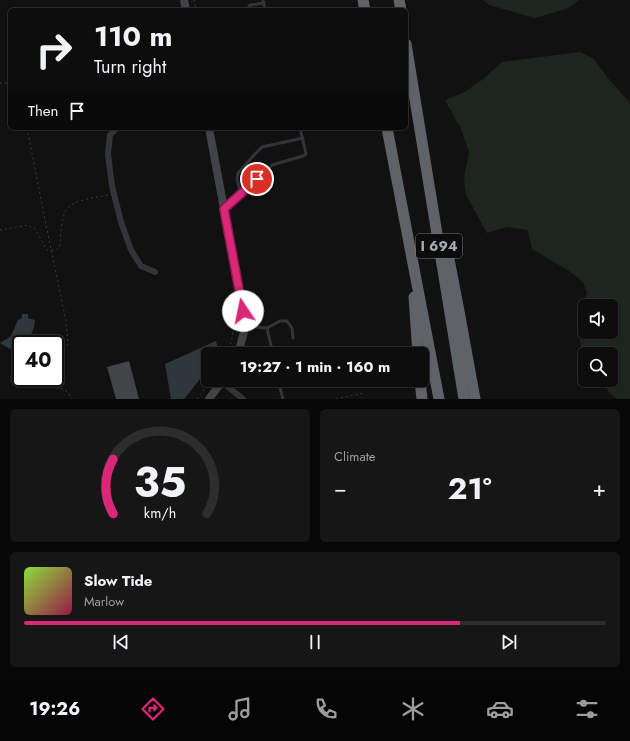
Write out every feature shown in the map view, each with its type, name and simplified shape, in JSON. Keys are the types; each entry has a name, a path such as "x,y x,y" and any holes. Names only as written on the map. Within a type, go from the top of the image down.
{"highway":[{"name":"I 694","path":"408,56 464,399"},
{"path":"414,93 459,311 475,399"},
{"name":"I 694","path":"387,130 438,399"},
{"path":"413,269 417,347"},
{"path":"421,387 422,399"}],"street":[{"path":"115,130 110,135 108,154 120,222 131,250 142,266 154,272"},
{"path":"209,130 243,311 244,332 240,347"},
{"path":"209,399 218,387"},
{"path":"230,387 243,399"}],"lane":[{"path":"248,8 250,5 263,1"},
{"path":"224,209 272,165 306,154 301,130"},
{"path":"240,194 237,179 238,173 254,154 262,147 303,138"},
{"path":"244,326 267,328 280,321 287,320 292,328 293,338"},
{"path":"267,328 271,347"},
{"path":"279,387 282,399"}],"path":[{"path":"27,130 66,321 68,344 64,349"},
{"path":"0,230 28,224 35,229 46,250 56,250 59,247 65,211 70,206 80,201 114,194"},
{"path":"230,347 234,326 234,300"},
{"path":"50,387 67,391 72,399"},
{"path":"197,399 206,387"},
{"path":"336,399 364,393"}],"shaded area":[{"path":"483,0 579,0 569,8 535,18 489,5"},
{"path":"580,52 594,59 607,77 630,103 630,399 617,399 610,394 606,387 618,387 618,347 581,347 579,339 618,339 618,299 585,299 587,293 583,282 569,271 532,249 528,230 507,227 487,233 466,195 464,178 469,152 461,129 445,100 463,93 483,79 502,62"},
{"path":"22,314 28,314 28,318 35,320 34,328 31,335 12,335 12,348 10,349 0,343 11,336 18,320 22,318"},
{"path":"216,341 217,347 203,347"},
{"path":"201,348 201,378 184,399 171,399 165,364"}],"building":[{"path":"129,361 139,399 116,399 107,367"}],"route":[{"path":"243,311 224,209 257,179"}]}
